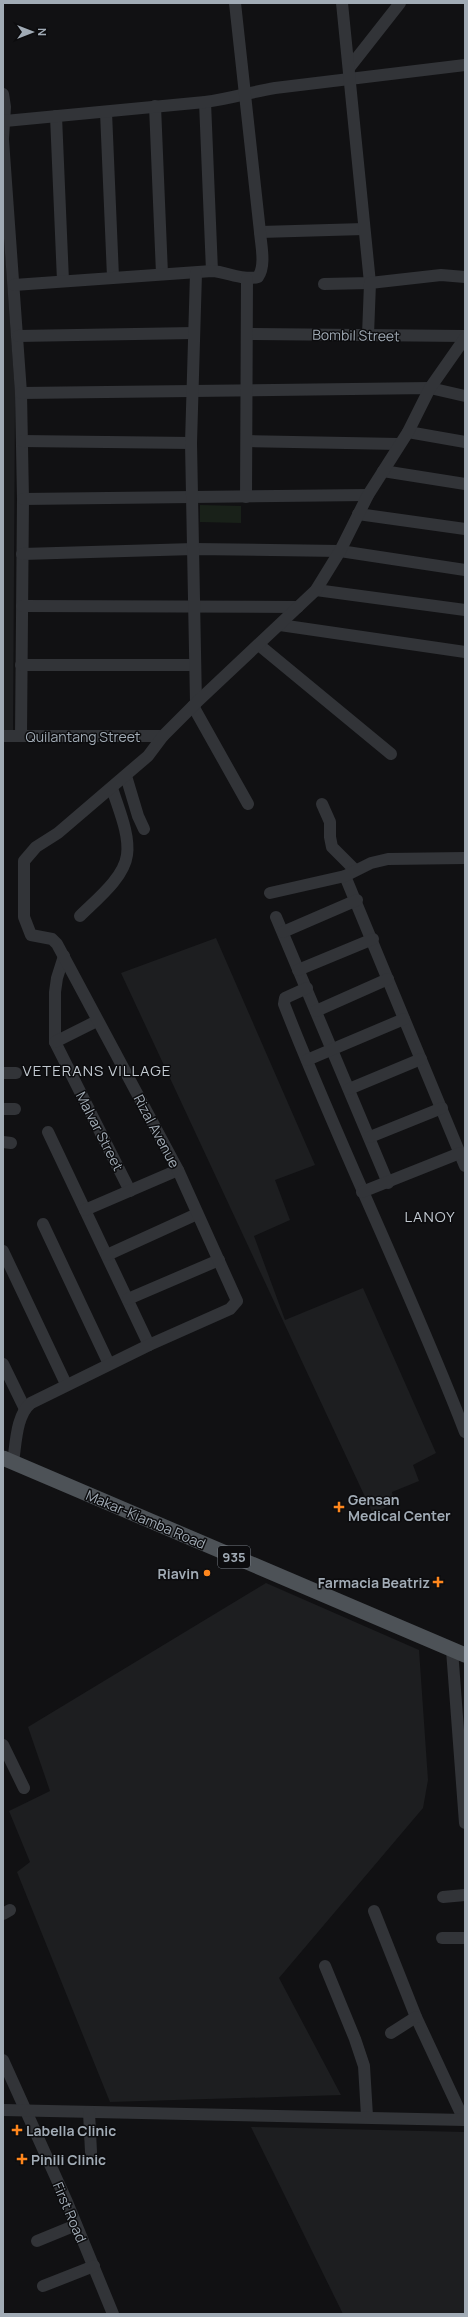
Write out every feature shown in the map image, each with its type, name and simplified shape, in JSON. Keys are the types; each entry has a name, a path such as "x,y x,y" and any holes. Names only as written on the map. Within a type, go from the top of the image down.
{"main road":[{"name":"Makar-Kiamba Road","path":"8,1460 459,1653"}],"street":[{"path":"14,285 212,271 226,272 247,278 258,277 260,274 262,258 260,232 235,3"},
{"path":"342,3 370,283 368,335"},
{"path":"350,74 400,3"},
{"path":"4,121 205,102 234,98 244,93 350,74 465,65"},
{"path":"3,94 5,107 3,139 21,393 23,499 21,736"},
{"path":"205,102 212,271"},
{"path":"155,106 162,274"},
{"path":"106,112 113,277"},
{"path":"56,116 63,281"},
{"path":"260,232 364,229"},
{"path":"196,273 191,442 195,606 194,704 248,804"},
{"path":"324,284 370,283 441,276 465,277"},
{"path":"246,497 247,278"},
{"path":"18,336 194,333"},
{"name":"Bombil Street","path":"247,334 465,337"},
{"path":"80,916 121,870 127,856 126,840 112,788 148,756 163,736 194,704 259,645 316,590 340,551 368,495 408,432 430,388 465,337"},
{"path":"21,393 430,388 465,396"},
{"path":"408,432 465,442"},
{"path":"22,441 191,442"},
{"path":"247,441 399,444"},
{"path":"383,471 465,484"},
{"path":"23,499 368,495"},
{"path":"358,514 465,529"},
{"path":"22,554 194,549 340,551 465,570"},
{"path":"316,590 465,610"},
{"path":"22,606 298,607"},
{"path":"280,625 465,652"},
{"path":"259,645 391,754"},
{"path":"21,665 195,665"},
{"name":"Quilantang Street","path":"3,736 163,736"},
{"path":"126,776 138,816 144,829"},
{"name":"Rizal Avenue","path":"112,788 58,833 36,847 24,860 24,917 31,935 52,939 57,944 64,956 178,1170 237,1301 230,1309 149,1345"},
{"path":"322,804 330,822 332,847 350,873 357,900 372,939 465,1166"},
{"path":"270,893 350,873 371,863 388,859 465,858"},
{"path":"283,932 357,900"},
{"path":"276,917 370,1137 388,1183"},
{"path":"298,970 372,939"},
{"name":"Malvar Street","path":"64,956 57,978 55,992 55,1042 130,1190"},
{"path":"316,1011 388,979"},
{"path":"307,988 285,998 283,1002 362,1192 443,1374 465,1432"},
{"path":"307,1060 404,1019"},
{"path":"55,1042 98,1021"},
{"path":"349,1089 421,1059"},
{"path":"3,1072 16,1073"},
{"path":"370,1137 442,1108"},
{"path":"8,1460 25,1409 39,1398 66,1384 149,1345 48,1132"},
{"path":"362,1192 388,1183 460,1153"},
{"path":"85,1210 178,1170"},
{"path":"107,1255 197,1214"},
{"path":"43,1224 109,1364"},
{"path":"3,1251 66,1384"},
{"path":"128,1299 219,1260"},
{"path":"3,1364 25,1409"},
{"path":"459,1653 465,1822"},
{"path":"3,1745 24,1788"},
{"path":"443,1897 465,1895"},
{"path":"3,2110 367,2116 465,2120 416,2017 374,1911"},
{"path":"442,1938 465,1938"},
{"path":"325,1966 355,2039 364,2066 367,2116"},
{"path":"392,2033 416,2017"},
{"name":"First Road","path":"3,2060 94,2266 113,2314"},
{"path":"88,2112 91,2152"},
{"path":"37,2241 76,2226"},
{"path":"43,2286 94,2266"}],"shaded area":[{"path":"3,221 15,392 13,731 3,731"},
{"path":"200,505 241,506 241,523 200,522"},
{"path":"216,938 315,1165 275,1180 290,1220 254,1236 285,1320 363,1288 436,1453 413,1465 419,1481 392,1492 394,1503 373,1514 121,973"},
{"path":"266,1583 419,1650 428,1780 423,1808 279,1978 341,2095 110,2102 17,1872 30,1862 9,1811 50,1791 28,1727"},
{"path":"251,2127 465,2132 465,2314 343,2314"}],"place":[{"name":"Gensan Medical Center","path":"339,1507"},
{"name":"Riavin","path":"207,1573"},
{"name":"Farmacia Beatriz","path":"438,1582"},
{"name":"Labella Clinic","path":"17,2130"},
{"name":"Pinili Clinic","path":"22,2159"}],"district":[{"name":"VETERANS VILLAGE","path":"97,1070"},
{"name":"LANOY","path":"430,1216"}]}
